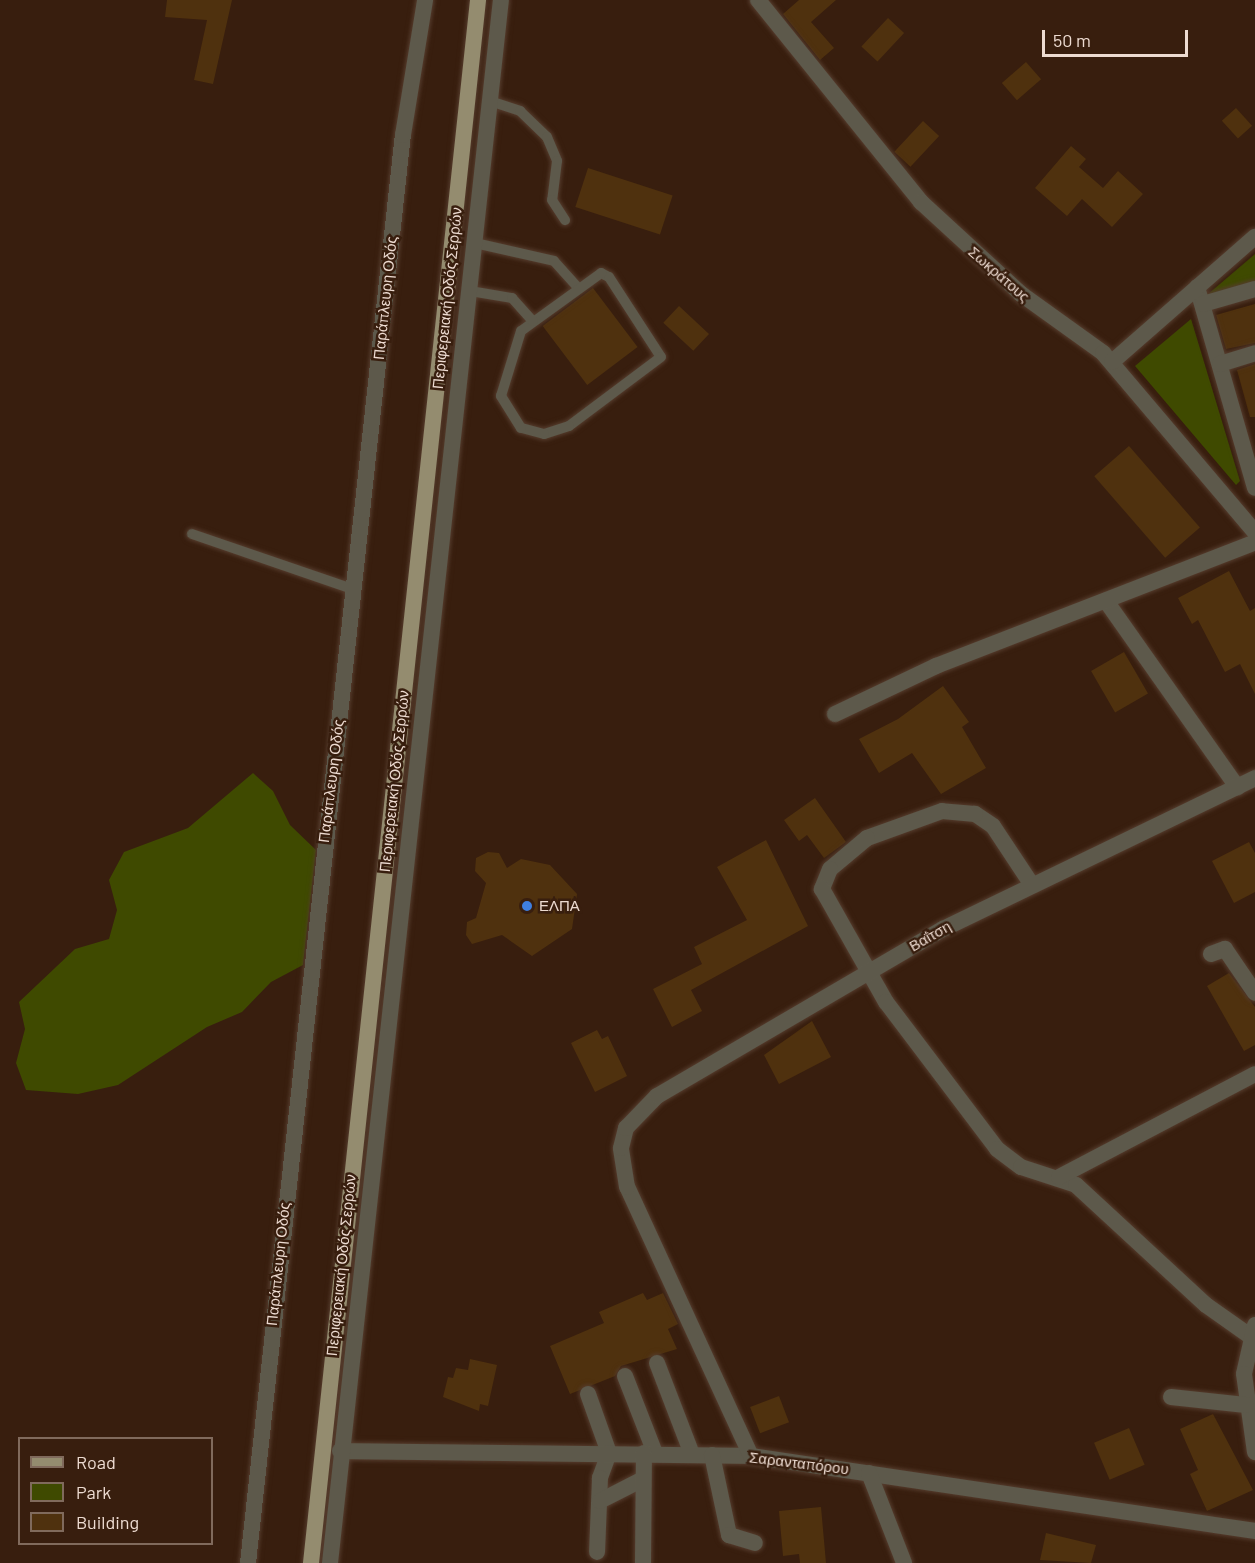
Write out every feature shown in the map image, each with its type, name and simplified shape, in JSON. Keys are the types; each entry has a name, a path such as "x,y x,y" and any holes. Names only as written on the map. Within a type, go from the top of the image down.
{"main road":[{"name":"Περιφερειακή Οδός Σερρών","path":"311,1563 478,0"}],"street":[{"name":"Παράπλευρη Οδός","path":"248,1563 402,135 425,0"},
{"path":"330,1563 340,1451 501,0"},
{"name":"Σωκράτους","path":"758,0 921,202 1013,287 1112,362 1255,532"},
{"path":"1112,362 1255,237"},
{"path":"1197,287 1255,488"},
{"path":"1203,304 1255,289"},
{"path":"1220,364 1255,353"},
{"path":"835,714 936,666 1255,542"},
{"path":"1106,601 1237,787"},
{"name":"Βαΐτση","path":"751,1456 680,1305 667,1266 627,1187 621,1148 626,1128 657,1096 867,972 1030,882 1255,778"},
{"path":"1030,882 1002,837 975,814 942,811 867,838 830,869 822,889 867,972 997,1149 1021,1167 1059,1177 1085,1193 1206,1305 1253,1331 1246,1405 1255,1452"},
{"path":"1211,954 1225,949 1255,993"},
{"path":"1059,1177 1255,1074"},
{"path":"657,1363 692,1454"},
{"path":"625,1376 650,1453 641,1480 643,1563"},
{"path":"588,1394 609,1453 600,1501 597,1552"},
{"path":"1172,1398 1246,1405"},
{"name":"Σαρανταπόρου","path":"340,1451 751,1456 1255,1531"},
{"path":"712,1455 729,1535 755,1544"},
{"path":"869,1473 904,1563"},
{"path":"600,1501 641,1480"}],"lane":[{"path":"490,101 520,111 548,137 557,161 552,201 565,220"},
{"path":"475,243 555,261 578,288"},
{"path":"597,274 609,277 661,357 568,426 544,434 512,422 501,396 521,331 578,288 597,274"},
{"path":"470,291 512,298 533,321"},
{"path":"192,534 353,589"}],"green space":[{"path":"1255,254 1255,282 1207,295"},
{"path":"1191,319 1240,481 1236,485 1135,366"},
{"path":"253,773 273,791 290,825 316,850 303,965 271,982 242,1012 207,1027 118,1085 78,1094 26,1090 16,1063 25,1029 19,1002 75,949 109,939 117,910 109,880 124,852 188,828"}],"building":[{"path":"167,0 232,0 213,84 194,80 207,20 165,17"},
{"path":"799,0 836,0 811,22 834,48 820,60 783,14"},
{"path":"888,18 904,33 877,62 861,47"},
{"path":"1026,62 1041,79 1017,100 1002,83"},
{"path":"1236,108 1252,126 1238,139 1222,121"},
{"path":"923,121 939,136 910,167 894,152"},
{"path":"1071,146 1086,159 1079,167 1103,188 1118,171 1143,194 1112,227 1082,199 1067,216 1035,188"},
{"path":"588,168 673,196 660,234 575,207"},
{"path":"593,288 638,347 587,385 543,326"},
{"path":"1255,304 1255,343 1226,349 1216,315"},
{"path":"679,306 709,334 693,351 663,323"},
{"path":"1255,364 1255,417 1250,417 1237,370"},
{"path":"1129,446 1200,528 1165,558 1094,476"},
{"path":"1229,571 1250,611 1255,608 1255,694 1240,664 1225,672 1198,620 1192,624 1178,598"},
{"path":"1124,652 1148,694 1115,713 1091,671"},
{"path":"943,686 969,722 962,727 986,768 941,794 912,753 879,773 859,739 898,719"},
{"path":"815,798 846,842 824,858 807,835 799,841 784,820"},
{"path":"766,840 808,926 691,990 702,1011 672,1027 653,989 702,964 694,947 747,920 717,867"},
{"path":"1249,842 1255,853 1255,892 1234,903 1212,861"},
{"name":"ΕΛΠΑ","path":"488,852 499,853 507,868 521,859 550,865 577,894 572,929 532,956 502,935 472,944 466,935 467,922 476,918 486,883 475,871 476,858"},
{"path":"1229,973 1255,1007 1255,1045 1244,1051 1207,986"},
{"path":"812,1021 831,1057 779,1084 764,1055"},
{"path":"597,1030 602,1039 608,1036 627,1076 595,1092 571,1043"},
{"path":"643,1293 647,1300 663,1293 678,1324 668,1329 677,1349 621,1366 615,1376 570,1394 550,1346 604,1323 599,1312"},
{"path":"470,1359 497,1365 488,1406 480,1404 479,1411 443,1397 448,1377 453,1378 456,1368 468,1370"},
{"path":"779,1396 789,1422 760,1433 750,1407"},
{"path":"1213,1414 1253,1490 1207,1511 1190,1474 1198,1470 1180,1429"},
{"path":"1129,1428 1145,1465 1110,1480 1094,1443"},
{"path":"821,1507 826,1563 800,1563 799,1554 783,1556 779,1511"},
{"path":"1046,1533 1096,1545 1091,1563 1040,1560"}],"place":[{"name":"ΕΛΠΑ","path":"527,906"}]}
